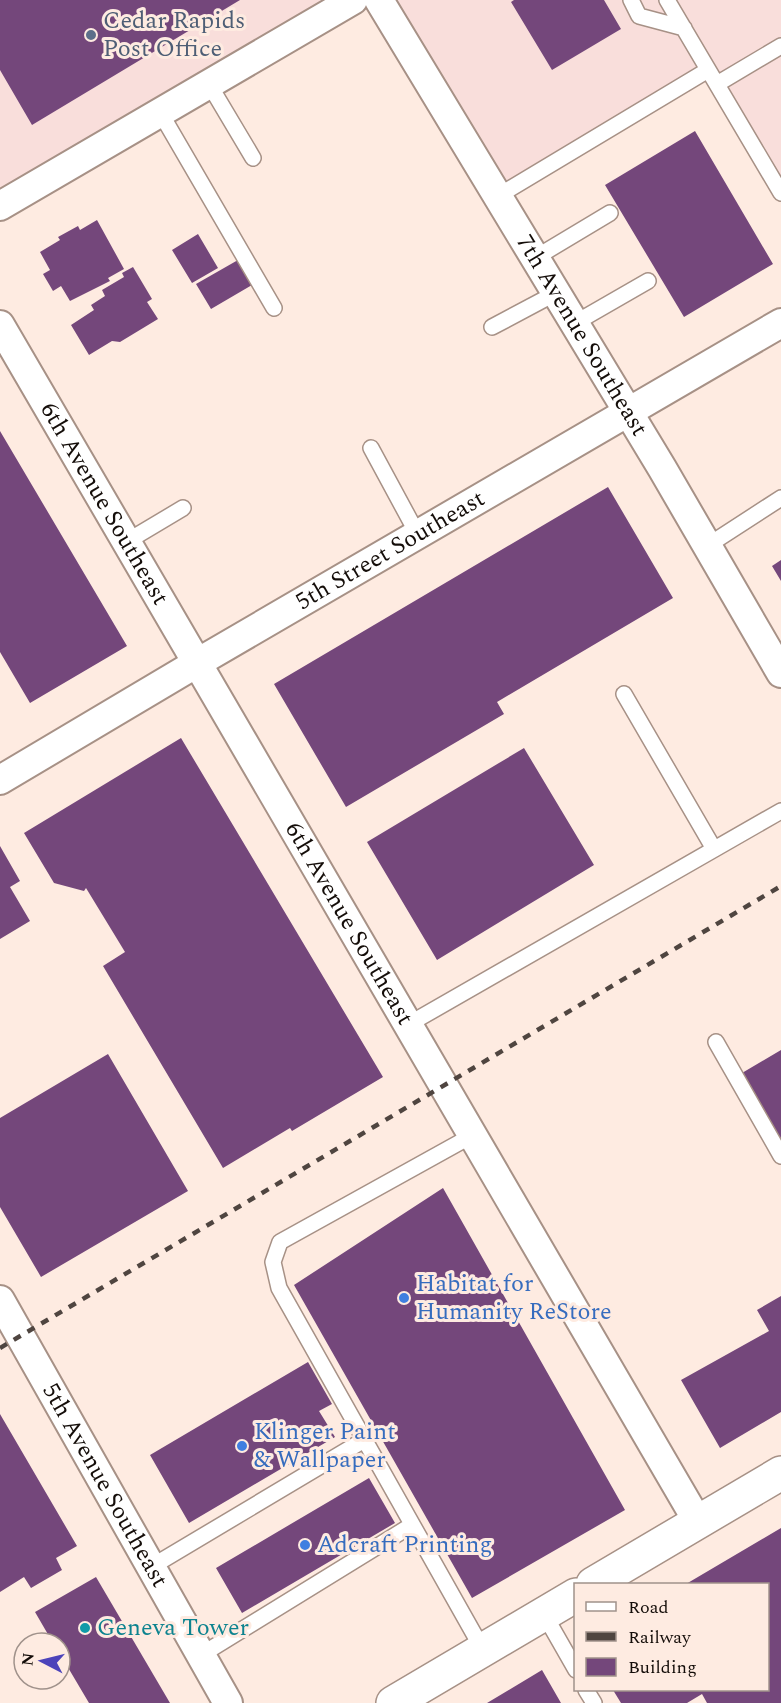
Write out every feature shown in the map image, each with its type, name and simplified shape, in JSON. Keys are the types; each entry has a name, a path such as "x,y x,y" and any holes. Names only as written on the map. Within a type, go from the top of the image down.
{"street":[{"path":"0,206 353,0"},
{"name":"7th Avenue Southeast","path":"379,0 629,413 781,673"},
{"name":"5th Street Southeast","path":"0,780 781,323"},
{"name":"6th Avenue Southeast","path":"0,325 698,1522"},
{"name":"5th Avenue Southeast","path":"0,1300 228,1703"},
{"path":"595,1583 781,1473"},
{"path":"393,1703 574,1596"}],"lane":[{"path":"631,0 639,16 684,28"},
{"path":"668,0 781,193"},
{"path":"717,84 781,46"},
{"path":"498,196 708,69"},
{"path":"208,84 253,158"},
{"path":"160,112 274,308"},
{"path":"535,258 610,213"},
{"path":"574,323 648,281"},
{"path":"492,327 556,293"},
{"path":"371,448 417,535"},
{"path":"707,546 781,498"},
{"path":"126,542 183,508"},
{"path":"624,694 714,849"},
{"path":"409,1024 781,811"},
{"path":"716,1042 781,1156"},
{"path":"473,1136 280,1242 273,1262 279,1288 483,1650"},
{"path":"151,1567 364,1440"},
{"path":"201,1654 412,1525"},
{"path":"544,1614 574,1666"}],"shaded area":[{"path":"0,0 353,0 0,208"},
{"path":"379,0 781,0 781,193 708,70 498,196"}],"building":[{"name":"Cedar Rapids Post Office","path":"0,0 240,0 32,125 0,70"},
{"path":"514,0 604,0 621,29 552,70 511,2"},
{"path":"695,131 773,264 684,317 605,185"},
{"path":"97,220 124,269 108,278 110,281 70,301 61,286 53,291 43,274 50,270 40,252 60,240 58,237 78,226 80,230"},
{"path":"198,234 218,268 192,283 172,250"},
{"path":"238,260 252,285 211,309 196,284"},
{"path":"133,267 152,299 147,302 158,319 120,342 112,341 89,355 71,325 94,310 91,305 105,296 102,290 124,277 122,273"},
{"path":"0,431 127,646 30,703 0,652"},
{"path":"608,487 673,598 497,702 504,714 346,807 274,684"},
{"path":"781,560 781,581 772,566"},
{"path":"181,738 383,1077 292,1131 290,1128 223,1168 103,966 125,952 86,888 84,891 54,883 24,833"},
{"path":"524,748 594,865 437,960 367,842"},
{"path":"0,846 20,881 10,887 30,921 0,939"},
{"path":"781,1050 781,1140 742,1073"},
{"path":"108,1054 188,1191 41,1277 0,1207 0,1118"},
{"path":"443,1188 625,1510 472,1598 294,1285"},
{"path":"781,1296 781,1412 720,1448 681,1380 769,1331 757,1310"},
{"name":"Klinger Paint & Wallpaper","path":"308,1362 332,1404 319,1411 335,1437 189,1523 150,1455"},
{"path":"0,1414 77,1546 56,1558 62,1570 31,1588 24,1577 0,1592"},
{"name":"Adcraft Printing","path":"369,1478 395,1523 242,1613 216,1568"},
{"path":"781,1528 781,1703 707,1703 702,1694 687,1703 621,1703 614,1691 769,1691 769,1583 688,1583"},
{"name":"Geneva Tower","path":"96,1577 170,1703 89,1703 72,1674 72,1631 46,1631 35,1612"},
{"path":"542,1670 561,1703 487,1703"}],"railway":[{"path":"0,1348 781,886"}],"place":[{"name":"Cedar Rapids Post Office","path":"91,35"},
{"name":"Habitat for Humanity ReStore","path":"404,1298"},
{"name":"Klinger Paint & Wallpaper","path":"242,1446"},
{"name":"Adcraft Printing","path":"305,1545"},
{"name":"Geneva Tower","path":"85,1628"}]}
